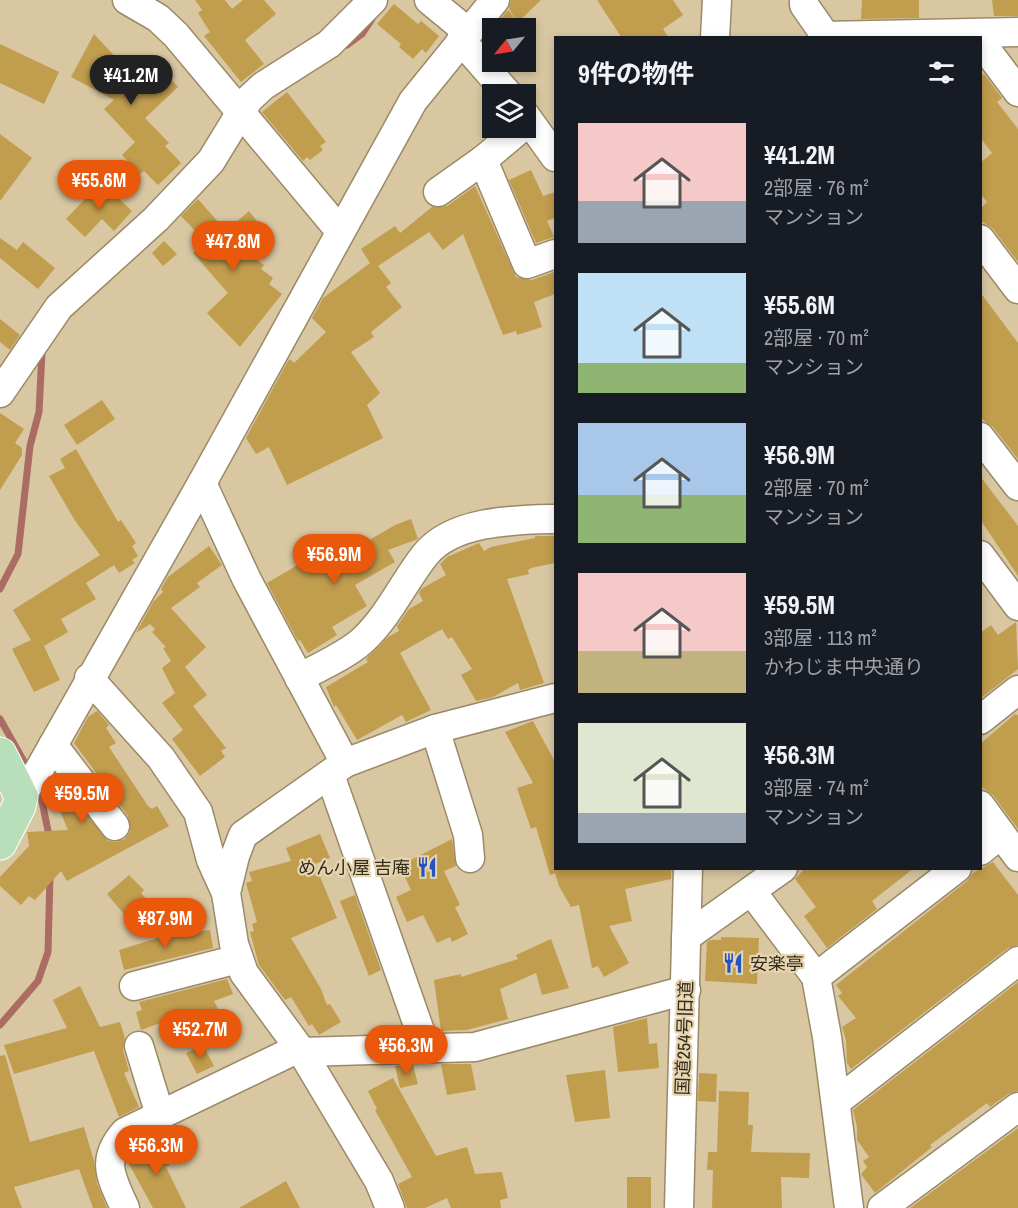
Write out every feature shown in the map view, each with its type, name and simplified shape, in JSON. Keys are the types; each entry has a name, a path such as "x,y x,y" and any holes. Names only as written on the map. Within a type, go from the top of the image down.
{"main road":[{"path":"0,754 21,796 20,806 0,843"}],"street":[{"path":"128,0 158,18 176,34 340,231"},
{"path":"0,393 59,307 97,271 123,251 190,185 211,161 240,111 263,86 329,44 373,0"},
{"path":"429,0 465,36 501,84"},
{"path":"21,796 53,745 89,678 202,483 412,101 495,0"},
{"path":"715,36 717,0"},
{"path":"804,0 804,5 825,36"},
{"path":"982,37 1018,32"},
{"path":"982,45 1018,92"},
{"path":"536,135 554,156"},
{"path":"438,192 483,160 507,138"},
{"path":"483,160 527,264 554,254"},
{"path":"982,245 1018,289"},
{"path":"982,440 1018,486"},
{"path":"202,483 248,580 299,678 338,769 426,1048"},
{"path":"299,678 361,643 383,620 426,553 446,539 486,522 554,519"},
{"path":"982,558 1018,606"},
{"path":"89,678 162,758 198,812 211,860 226,893 238,959 252,987 300,1050 379,1181 383,1206"},
{"path":"982,718 1018,690"},
{"path":"226,893 243,835 338,769 435,729 554,698"},
{"path":"435,729 468,835 470,858"},
{"path":"53,745 115,826"},
{"path":"982,812 990,842 1018,856"},
{"path":"200,820 243,835"},
{"name":"国道254号旧道","path":"679,1208 688,870"},
{"path":"686,937 780,870"},
{"path":"816,977 954,870"},
{"path":"752,892 816,977 836,1102 849,1208"},
{"path":"134,986 238,959"},
{"path":"836,1102 1018,961"},
{"path":"125,1208 114,1184 108,1163 113,1145 125,1132 159,1114 300,1050 475,1047 686,990"},
{"path":"139,1046 159,1114"},
{"path":"882,1208 1018,1107"}],"building":[{"path":"195,0 225,0 232,9 243,0 264,0 276,14 245,40 264,64 241,82 204,36 210,32 198,13 202,10"},
{"path":"511,0 541,0 522,18 514,18 509,8"},
{"path":"597,0 673,0 683,15 663,29 668,36 621,36"},
{"path":"862,0 919,0 919,18 861,19"},
{"path":"992,0 1018,0 1018,16 994,16"},
{"path":"394,4 418,24 421,21 439,36 426,53 422,49 413,59 399,47 401,44 377,24"},
{"path":"509,10 514,18 501,18"},
{"path":"94,34 136,79 154,61 178,87 145,118 169,143 165,146 181,163 158,185 144,171 140,174 122,155 135,142 104,109 114,100 71,77"},
{"path":"0,44 59,72 44,104 0,83"},
{"path":"984,74 1002,98 997,102 1018,129 1018,262 993,229 982,221 982,207 987,202 982,196 982,161 992,153 982,140 982,76"},
{"path":"287,92 326,142 320,146 323,150 310,160 307,157 303,161 262,112"},
{"path":"0,134 32,158 0,201"},
{"path":"531,170 543,196 554,192 554,218 547,221 554,237 536,243 509,180"},
{"path":"101,182 132,211 114,231 102,219 85,237 66,219"},
{"path":"475,186 516,277 532,280 554,272 554,294 534,302 542,327 517,335 516,331 503,335 463,234 443,250 429,232 378,266 391,283 386,287 402,307 371,332 374,337 351,352 380,393 367,405 383,438 287,485 269,447 256,454 246,438 288,361 290,359 294,363 326,332 312,318 323,298 370,263 361,249 395,226 400,233 432,207 447,206"},
{"path":"198,199 226,231 249,211 261,226 238,246 264,265 261,269 273,278 269,284 282,294 240,347 207,313 228,293 193,253 205,241 181,216"},
{"path":"0,238 17,250 23,242 55,268 38,289 0,258"},
{"path":"164,241 177,254 163,266 152,253"},
{"path":"982,295 1018,343 1018,459 993,427 982,419"},
{"path":"0,319 20,335 10,350 0,342"},
{"path":"102,400 115,419 77,445 64,425"},
{"path":"0,413 24,429 15,443 22,448 22,455 0,490"},
{"path":"76,449 118,522 121,520 136,543 132,546 138,556 132,560 135,563 119,573 114,565 86,583 96,599 61,619 68,632 44,646 60,680 34,692 12,649 31,640 13,610 100,555 74,519 49,476 65,468 60,459"},
{"path":"982,479 1018,526 1018,576 982,522"},
{"path":"411,519 418,539 388,550 395,562 355,585 367,606 332,627 337,635 308,653 300,640 298,641 267,583 308,559 343,544 347,553 395,525"},
{"path":"535,536 554,536 554,563 531,568 528,570 529,574 507,579 544,683 520,690 518,683 493,697 476,701 461,675 472,669 452,637 448,639 442,629 400,653 431,710 406,722 402,715 357,740 336,705 334,707 326,687 368,662 366,659 388,637 399,631 397,626 409,609 423,601 419,593 421,589 446,575 440,564 447,557 479,543 484,551 491,547 535,538"},
{"path":"209,546 222,565 197,583 200,587 171,608 206,647 185,667 207,695 193,706 226,748 221,751 225,757 200,776 172,739 183,730 162,703 175,693 162,668 171,661 163,648 166,647 152,632 155,629 150,624 136,633 153,602 163,592 161,589 168,577"},
{"path":"1016,622 1018,669 982,697 982,632 991,625 998,635"},
{"path":"97,711 109,725 106,728 116,743 109,747 148,806 152,809 157,806 169,826 67,881 61,871 35,900 29,896 21,905 0,886 0,877 29,846 27,832 68,830 52,792 63,785 108,841 117,842 125,839 130,832 128,816 74,743 88,717"},
{"path":"1015,714 1018,715 1018,829 993,795 982,787 982,742"},
{"path":"533,721 554,760 554,870 671,870 671,879 625,889 632,921 609,926 629,963 604,977 598,966 592,968 579,905 571,907 559,886 555,873 550,875 536,827 531,829 517,788 533,783 505,732"},
{"path":"320,834 330,858 315,864 337,918 291,938 321,989 327,1005 330,1004 341,1022 319,1035 312,1024 309,1026 291,997 285,1000 259,965 250,932 254,931 252,924 257,922 246,883 252,881 249,872 291,861 286,848"},
{"path":"452,839 456,866 444,871 460,905 455,907 468,934 452,942 450,937 437,943 423,915 407,922 396,897 411,890 401,869 404,868 403,864"},
{"path":"993,862 1018,895 1018,945 1008,948 851,1069 847,1063 846,1040 842,1027 856,1018 838,996 842,993 836,985 982,868"},
{"path":"803,870 911,870 872,901 877,909 827,948 804,916 816,907 795,879"},
{"path":"129,875 144,890 141,893 153,907 133,925 107,894"},
{"path":"355,895 381,970 369,976 340,901"},
{"path":"210,930 213,948 124,970 119,950 161,937"},
{"path":"721,937 759,938 757,984 705,981 707,942 721,940"},
{"path":"551,939 569,988 542,995 536,973 500,989 508,1019 467,1030 441,1031 434,980 461,974 461,977 518,959 516,955"},
{"path":"227,979 233,994 214,1001 227,1027 205,1037 193,1011 141,1030 136,1012 142,1010 139,1002"},
{"path":"1018,982 1018,1091 1008,1094 990,1107 987,1103 930,1145 932,1147 875,1193 861,1174 867,1167 863,1161 869,1157 857,1140 853,1110"},
{"path":"80,986 100,1027 120,1022 125,1038 123,1050 129,1071 124,1073 139,1107 119,1117 94,1051 14,1074 4,1045 67,1028 53,1000"},
{"path":"647,1018 649,1044 657,1043 659,1068 618,1072 613,1027"},
{"path":"203,1045 214,1066 197,1074 186,1053"},
{"path":"5,1055 30,1142 84,1127 94,1161 97,1183 107,1208 93,1208 79,1169 14,1187 22,1208 0,1208 0,1056"},
{"path":"441,1064 471,1064 476,1090 447,1095"},
{"path":"413,1065 418,1084 400,1088 395,1066"},
{"path":"605,1070 610,1118 575,1122 566,1075"},
{"path":"699,1073 717,1074 716,1102 698,1101"},
{"path":"393,1078 436,1156 467,1147 475,1174 502,1172 508,1198 500,1200 501,1208 451,1208 447,1198 425,1208 407,1208 398,1184 412,1177 375,1110 377,1109 368,1091"},
{"path":"719,1091 749,1092 748,1125 753,1125 751,1152 810,1153 809,1178 781,1177 782,1208 712,1208 713,1170 707,1170 708,1152 717,1152"},
{"path":"1018,1128 1018,1208 910,1208"},
{"path":"154,1136 170,1165 166,1167 186,1208 153,1208 128,1162 141,1154 136,1145"},
{"path":"627,1177 651,1177 651,1208 627,1208"},
{"path":"286,1181 300,1208 239,1208"}],"waterway":[{"path":"347,45 362,34 372,19"},
{"path":"0,589 18,554 30,446 39,412 42,352"},
{"path":"0,719 30,772"},
{"path":"38,783 50,840"},
{"path":"0,1025 38,981 48,952 50,875"}],"place":[{"name":"めん小屋 吉庵","path":"427,867"},
{"name":"安楽亭","path":"733,963"}]}
